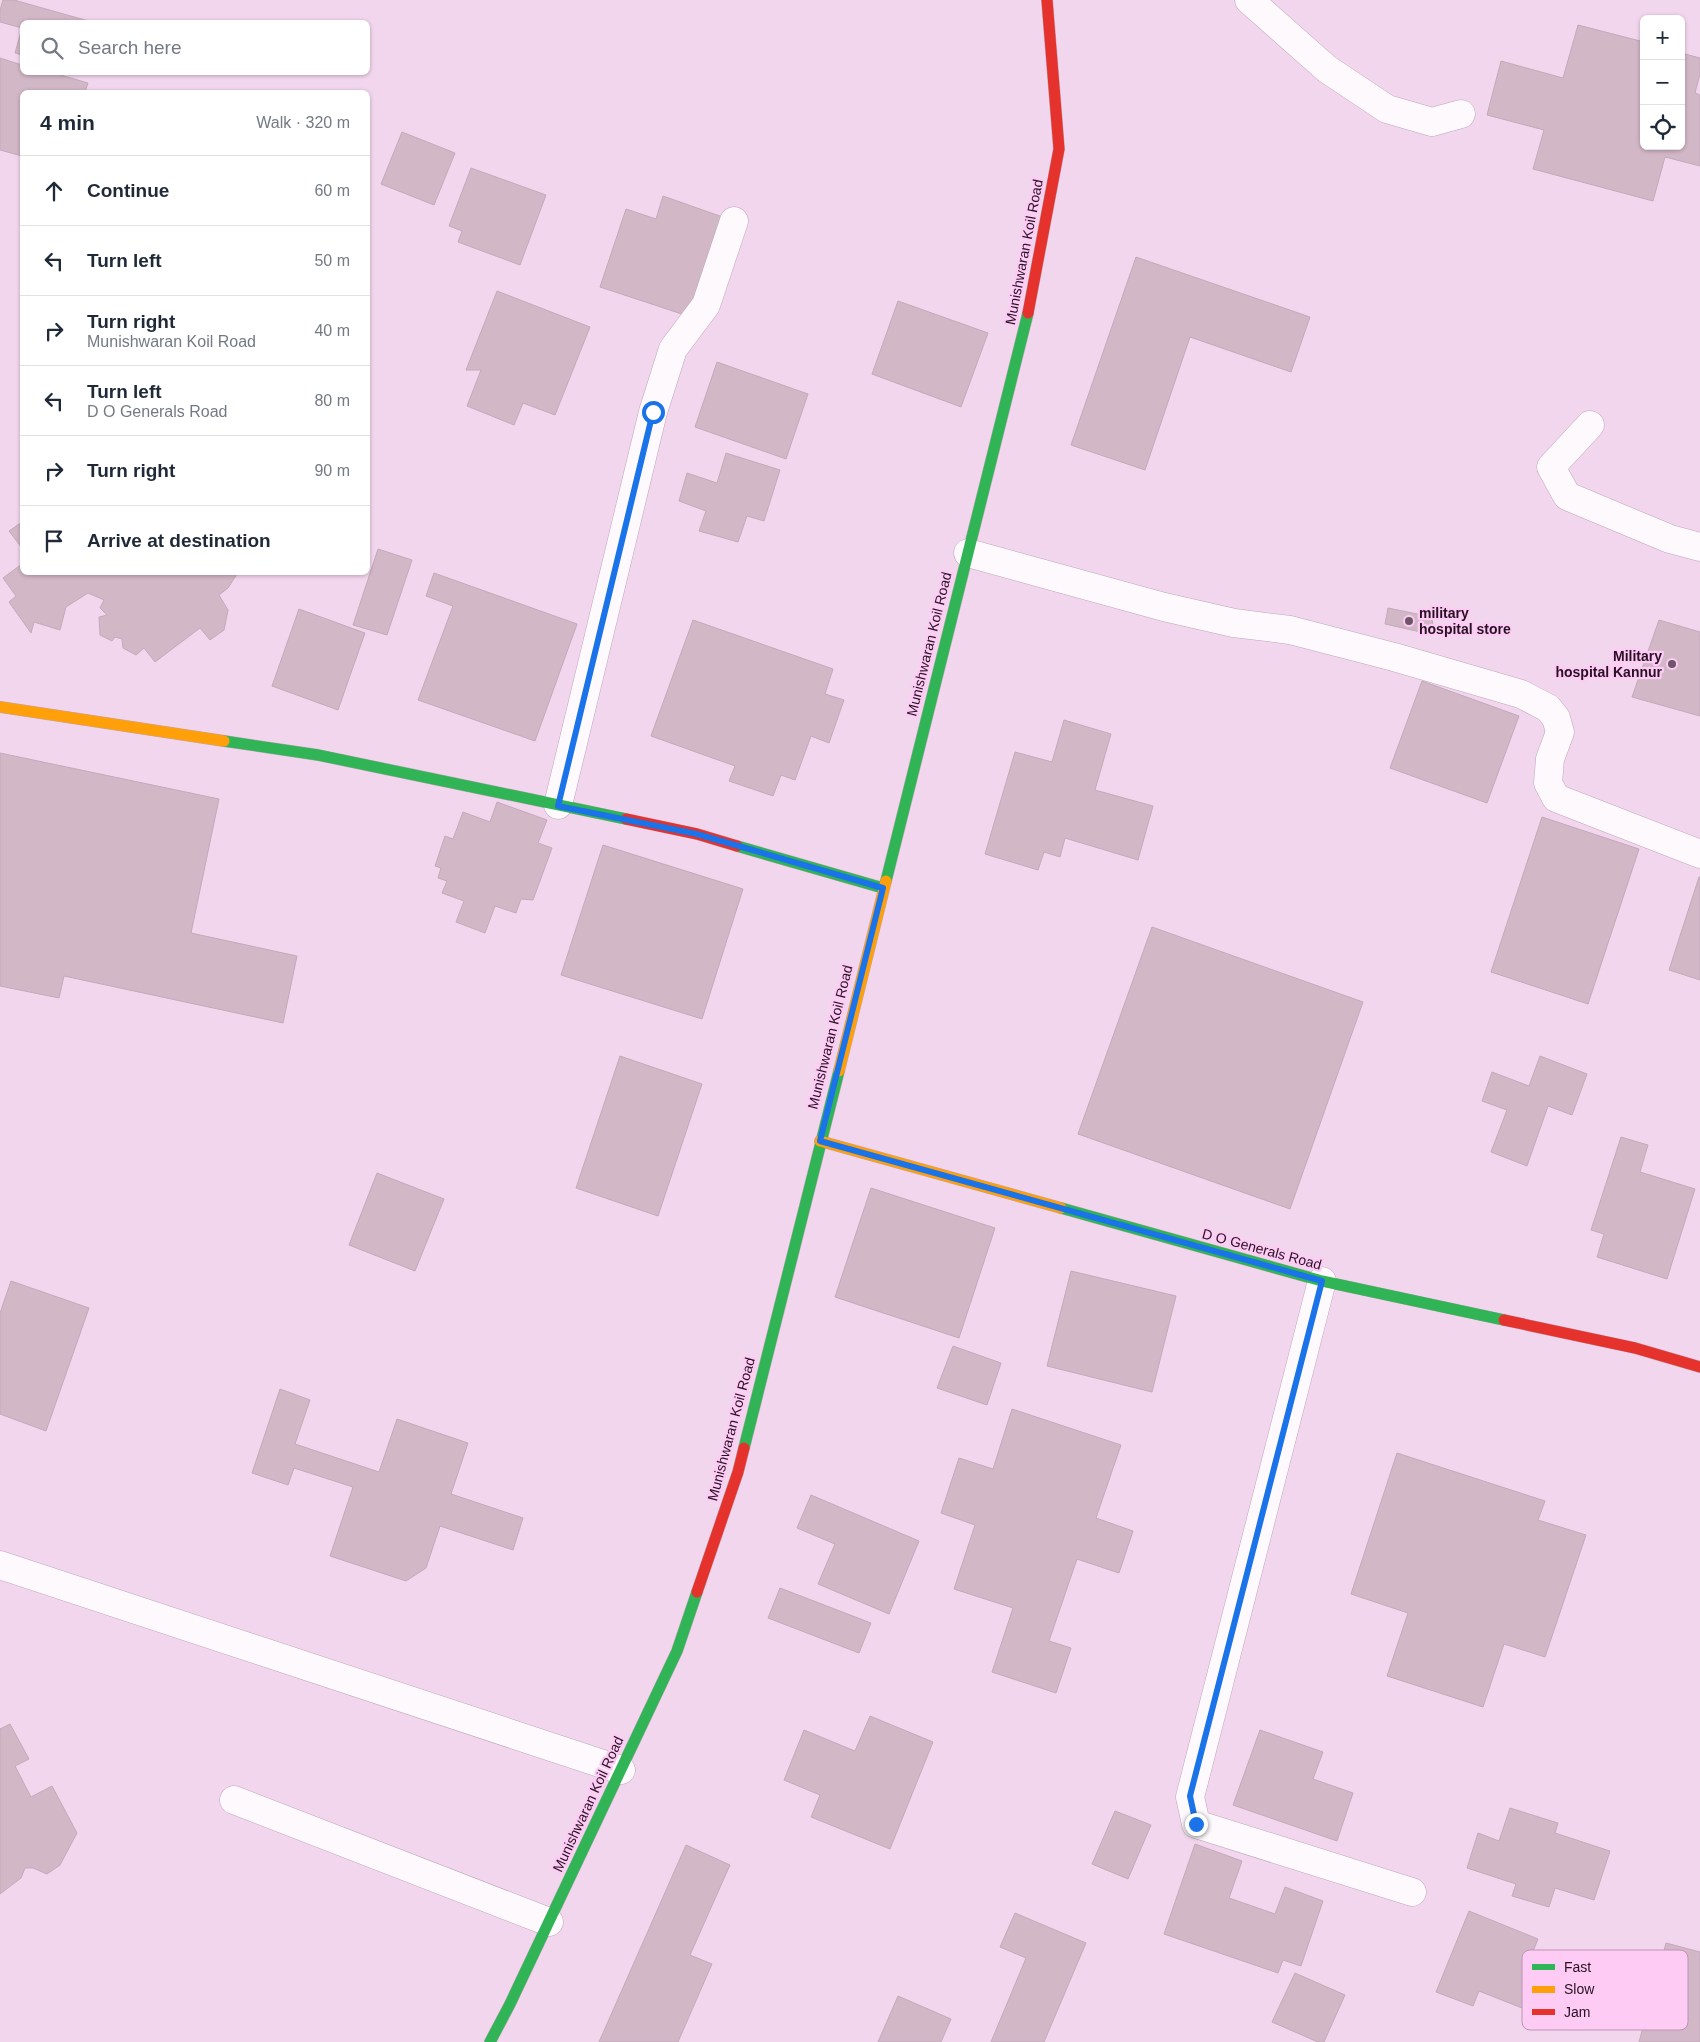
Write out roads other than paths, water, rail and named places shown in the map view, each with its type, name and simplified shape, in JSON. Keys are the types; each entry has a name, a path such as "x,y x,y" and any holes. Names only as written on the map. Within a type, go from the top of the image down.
{"main road":[{"name":"Munishwaran Koil Road","path":"490,2042 677,1651 738,1472 883,888 1025,329 1059,149 1047,0"},
{"path":"0,707 318,755 697,834 883,888"},
{"name":"D O Generals Road","path":"820,1141 1322,1281 1635,1348 1700,1367"}],"street":[{"path":"1249,0 1327,69 1387,109 1432,122 1461,114"},
{"path":"558,806 653,412 673,349 706,305 734,221"},
{"path":"1590,425 1551,468 1567,496 1670,539 1700,547"},
{"path":"968,553 1164,607 1234,623 1290,630 1521,694 1548,708 1556,718 1560,732 1550,759 1548,783 1556,798 1700,854"},
{"path":"1322,1281 1190,1796 1196,1824 1412,1892"},
{"path":"0,1565 621,1770"},
{"path":"234,1800 549,1922"}],"place":[{"name":"military hospital store","path":"1409,621"},
{"name":"Military hospital Kannur","path":"1672,664"}]}
